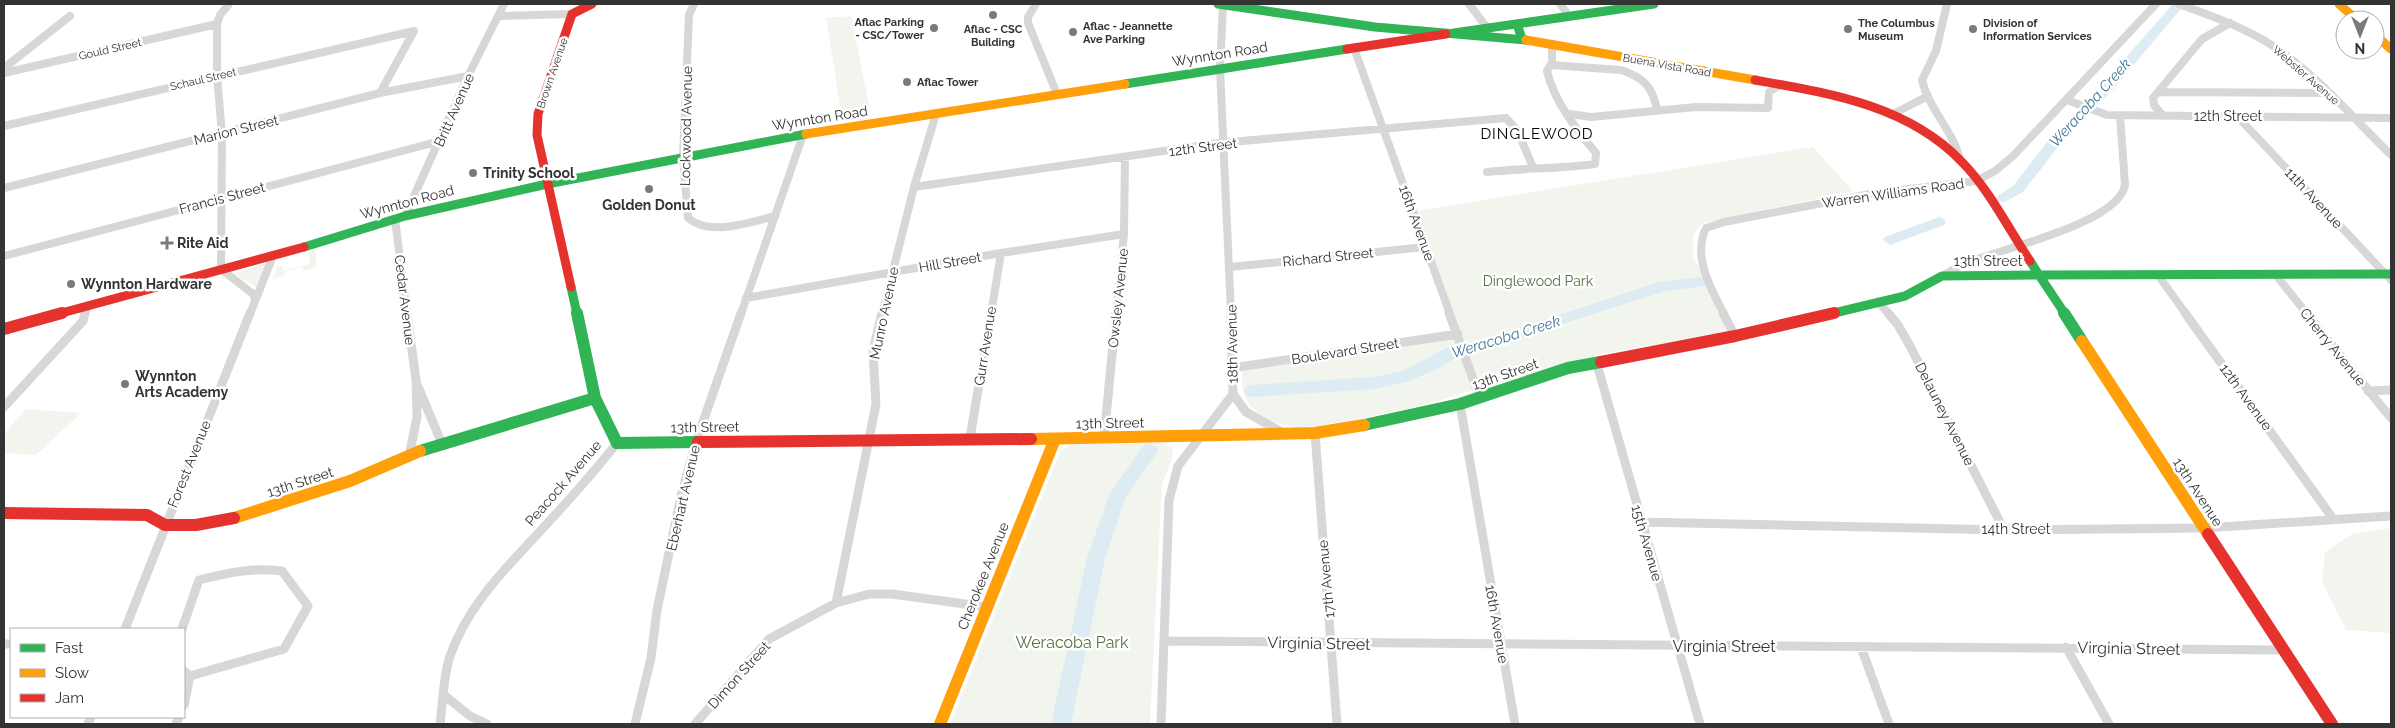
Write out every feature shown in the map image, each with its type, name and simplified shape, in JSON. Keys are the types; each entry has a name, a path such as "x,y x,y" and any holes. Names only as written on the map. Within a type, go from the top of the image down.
{"main road":[{"path":"572,14 592,4"},
{"name":"Buena Vista Road","path":"1220,4 1375,27 1522,39 1833,94 1874,106 1920,131 1960,160 2039,276"},
{"name":"Wynnton Road","path":"4,329 273,256 400,218 547,184 683,157 1057,94 1654,4"},
{"name":"Brown Avenue","path":"547,184 537,135 538,114 572,14"},
{"path":"1517,24 1518,32 1522,39"},
{"name":"Peacock Avenue","path":"547,184 595,398 617,444"},
{"name":"13th Street","path":"617,444 970,438 1199,437 1315,433 1387,422 1460,404 1568,368 1596,361 1735,336 1879,303 1931,285 1942,276 2275,274 2390,276"},
{"name":"13th Avenue","path":"2039,276 2332,724"},
{"name":"13th Street","path":"4,513 148,515 165,525 196,526 241,517 350,481 442,444 595,398"},
{"name":"Cherokee Avenue","path":"940,724 1055,439"}],"street":[{"path":"229,4 220,15 217,24 217,76 222,134 221,269 253,294 255,299"},
{"name":"Britt Avenue","path":"400,218 440,141 468,76 500,16 504,4"},
{"name":"Lockwood Avenue","path":"694,4 689,15 683,157 688,218 692,224 711,227 775,216"},
{"path":"1036,4 1028,17 1028,24 1057,94"},
{"name":"18th Avenue","path":"1161,724 1169,500 1178,466 1233,394 1230,267 1222,143 1220,4"},
{"path":"1469,4 1488,29"},
{"path":"1560,4 1569,16"},
{"path":"1947,4 1936,51 1922,80 1928,96 1958,147 1960,160"},
{"name":"Warren Williams Road","path":"1735,336 1701,258 1699,240 1706,228 1724,222 1875,193 1976,181 1994,171 2013,156 2155,4"},
{"name":"Webster Avenue","path":"2182,5 2230,23 2273,46 2354,117 2391,155"},
{"path":"500,16 572,14"},
{"path":"4,68 70,16"},
{"path":"2163,116 2154,105 2153,98 2202,39 2230,23"},
{"name":"Gould Street","path":"4,73 217,24"},
{"name":"Schaul Street","path":"4,126 403,32 414,31 380,93"},
{"path":"1487,172 1533,167 1566,168 1595,164 1596,153 1576,129 1570,114 1550,84 1547,71 1551,65 1552,44"},
{"name":"16th Avenue","path":"1354,48 1480,398"},
{"path":"1551,65 1614,69 1631,73 1640,77 1652,88 1655,94 1657,110"},
{"name":"Marion Street","path":"4,188 380,93 468,76"},
{"path":"1570,114 1590,117 1696,107 1733,106 1757,109 1768,108 1770,92 1780,85"},
{"path":"2159,92 2328,93"},
{"path":"1891,115 1928,96"},
{"name":"12th Street","path":"2067,100 2094,110 2120,115 2391,118"},
{"name":"Munro Avenue","path":"836,603 876,404 873,352 914,187 936,114"},
{"path":"1942,276 1964,264 2086,220 2116,202 2124,192 2125,178 2120,115"},
{"name":"11th Avenue","path":"2238,117 2390,276"},
{"name":"12th Street","path":"914,187 1222,143 1382,130 1494,118 1506,118 1517,130 1533,167"},
{"name":"Eberhart Avenue","path":"635,724 651,658 658,610 681,496 696,442 803,136"},
{"name":"Francis Street","path":"4,256 440,141"},
{"name":"Owsley Avenue","path":"1104,438 1124,234 1125,158"},
{"name":"Cedar Avenue","path":"400,218 416,380"},
{"name":"Hill Street","path":"746,298 1001,253 1124,234"},
{"name":"Richard Street","path":"1230,267 1425,247"},
{"name":"Gurr Avenue","path":"970,438 1001,253"},
{"name":"Forest Avenue","path":"125,628 273,256"},
{"name":"Cherry Avenue","path":"2275,274 2391,418"},
{"name":"12th Avenue","path":"2158,275 2334,520"},
{"name":"Delauney Avenue","path":"1879,303 1898,325 1910,346 2004,530"},
{"path":"4,407 84,320 88,306"},
{"name":"Boulevard Street","path":"1232,368 1459,338"},
{"name":"15th Avenue","path":"1596,361 1676,646 1700,724"},
{"path":"416,380 442,444"},
{"path":"409,456 417,418 416,380"},
{"path":"2368,391 2391,390"},
{"path":"1233,394 1246,412 1285,435"},
{"name":"16th Avenue","path":"1460,404 1515,724"},
{"name":"17th Avenue","path":"1315,433 1337,724"},
{"name":"Peacock Avenue","path":"440,724 450,657 460,633 482,598 504,570 570,500 617,444"},
{"name":"14th Street","path":"1641,522 2004,530 2204,528 2391,516"},
{"path":"182,628 199,580 237,570 266,567 282,570 308,606 284,649 187,674 188,694 185,702"},
{"name":"Dimon Street","path":"695,724 770,639 836,603 869,594 892,594 987,607"},
{"name":"Virginia Street","path":"1165,641 2283,650"},
{"path":"1861,647 1889,724"},
{"path":"2066,647 2109,724"},
{"path":"444,695 470,716 487,724"}],"green space":[{"path":"851,16 871,117 842,117 826,18"},
{"name":"Dinglewood Park","path":"1813,147 1853,191 1703,223 1693,235 1693,257 1720,304 1727,333 1601,354 1483,393 1416,211"},
{"path":"314,250 316,253 316,267 303,271 302,267 284,272 284,276 272,279 277,268 282,265 283,271 310,264 308,251"},
{"path":"267,263 257,288 234,273 263,264"},
{"path":"1455,338 1473,390 1410,408 1327,424 1296,427 1273,422 1260,414 1249,404 1243,391 1242,371"},
{"path":"26,409 81,413 36,455 4,453 4,434"},
{"name":"Weracoba Park","path":"1162,443 1172,448 1173,455 1163,482 1161,501 1150,724 950,724 1061,450 1073,444"},
{"path":"2391,528 2391,633 2346,630 2322,582 2325,552 2352,534"}],"waterway":[{"name":"Weracoba Creek","path":"2000,199 2018,189 2053,144 2111,83 2179,4"},
{"name":"Weracoba Creek","path":"1890,240 1939,222"},
{"name":"Weracoba Creek","path":"1252,391 1374,383 1407,376 1435,363 1454,351 1479,347 1522,331 1664,286 1701,282"},
{"name":"Weracoba Creek","path":"1061,724 1096,558 1118,495 1149,451"}],"traffic: fast":[{"path":"1218,4 1375,27 1526,40"},
{"path":"1454,33 1654,4"},
{"path":"1517,24 1522,39"},
{"path":"1125,84 1347,49"},
{"path":"304,247 405,216 547,184 806,134"},
{"path":"2030,261 2039,275 2391,274"},
{"path":"1834,313 1905,296 1931,284 1942,276 2039,275 2082,341"},
{"path":"571,287 595,398 617,443 698,442"},
{"path":"1364,425 1460,404 1568,368 1601,362"},
{"path":"420,451 595,398"}],"traffic: slow":[{"path":"2339,4 2346,10"},
{"path":"1526,40 1755,80"},
{"path":"2385,44 2391,49"},
{"path":"806,134 1125,84"},
{"path":"2082,341 2208,534"},
{"path":"1031,439 1315,433 1364,425"},
{"path":"940,724 1055,439"},
{"path":"234,518 350,481 420,451"}],"traffic: jam":[{"path":"571,287 537,135 538,114 572,14 592,4"},
{"path":"1347,49 1446,34"},
{"path":"1755,80 1810,90 1865,104 1892,114 1940,142 1971,173 1989,197 2030,261"},
{"path":"4,329 304,247"},
{"path":"1601,362 1735,336 1834,313"},
{"path":"698,442 1031,439"},
{"path":"4,513 147,515 165,525 196,525 234,518"},
{"path":"2208,534 2332,724"}],"place":[{"name":"Aflac - CSC Building","path":"993,15"},
{"name":"Aflac Parking - CSC/Tower","path":"934,28"},
{"name":"The Columbus Museum","path":"1848,29"},
{"name":"Division of Information Services","path":"1973,29"},
{"name":"Aflac - Jeannette Ave Parking","path":"1073,32"},
{"name":"Aflac Tower","path":"907,82"},
{"name":"Trinity School","path":"473,173"},
{"name":"Golden Donut","path":"649,189"},
{"name":"Rite Aid","path":"167,243"},
{"name":"Wynnton Hardware","path":"71,284"},
{"name":"Wynnton Arts Academy","path":"125,384"}],"district":[{"name":"DINGLEWOOD","path":"1537,134"}]}
